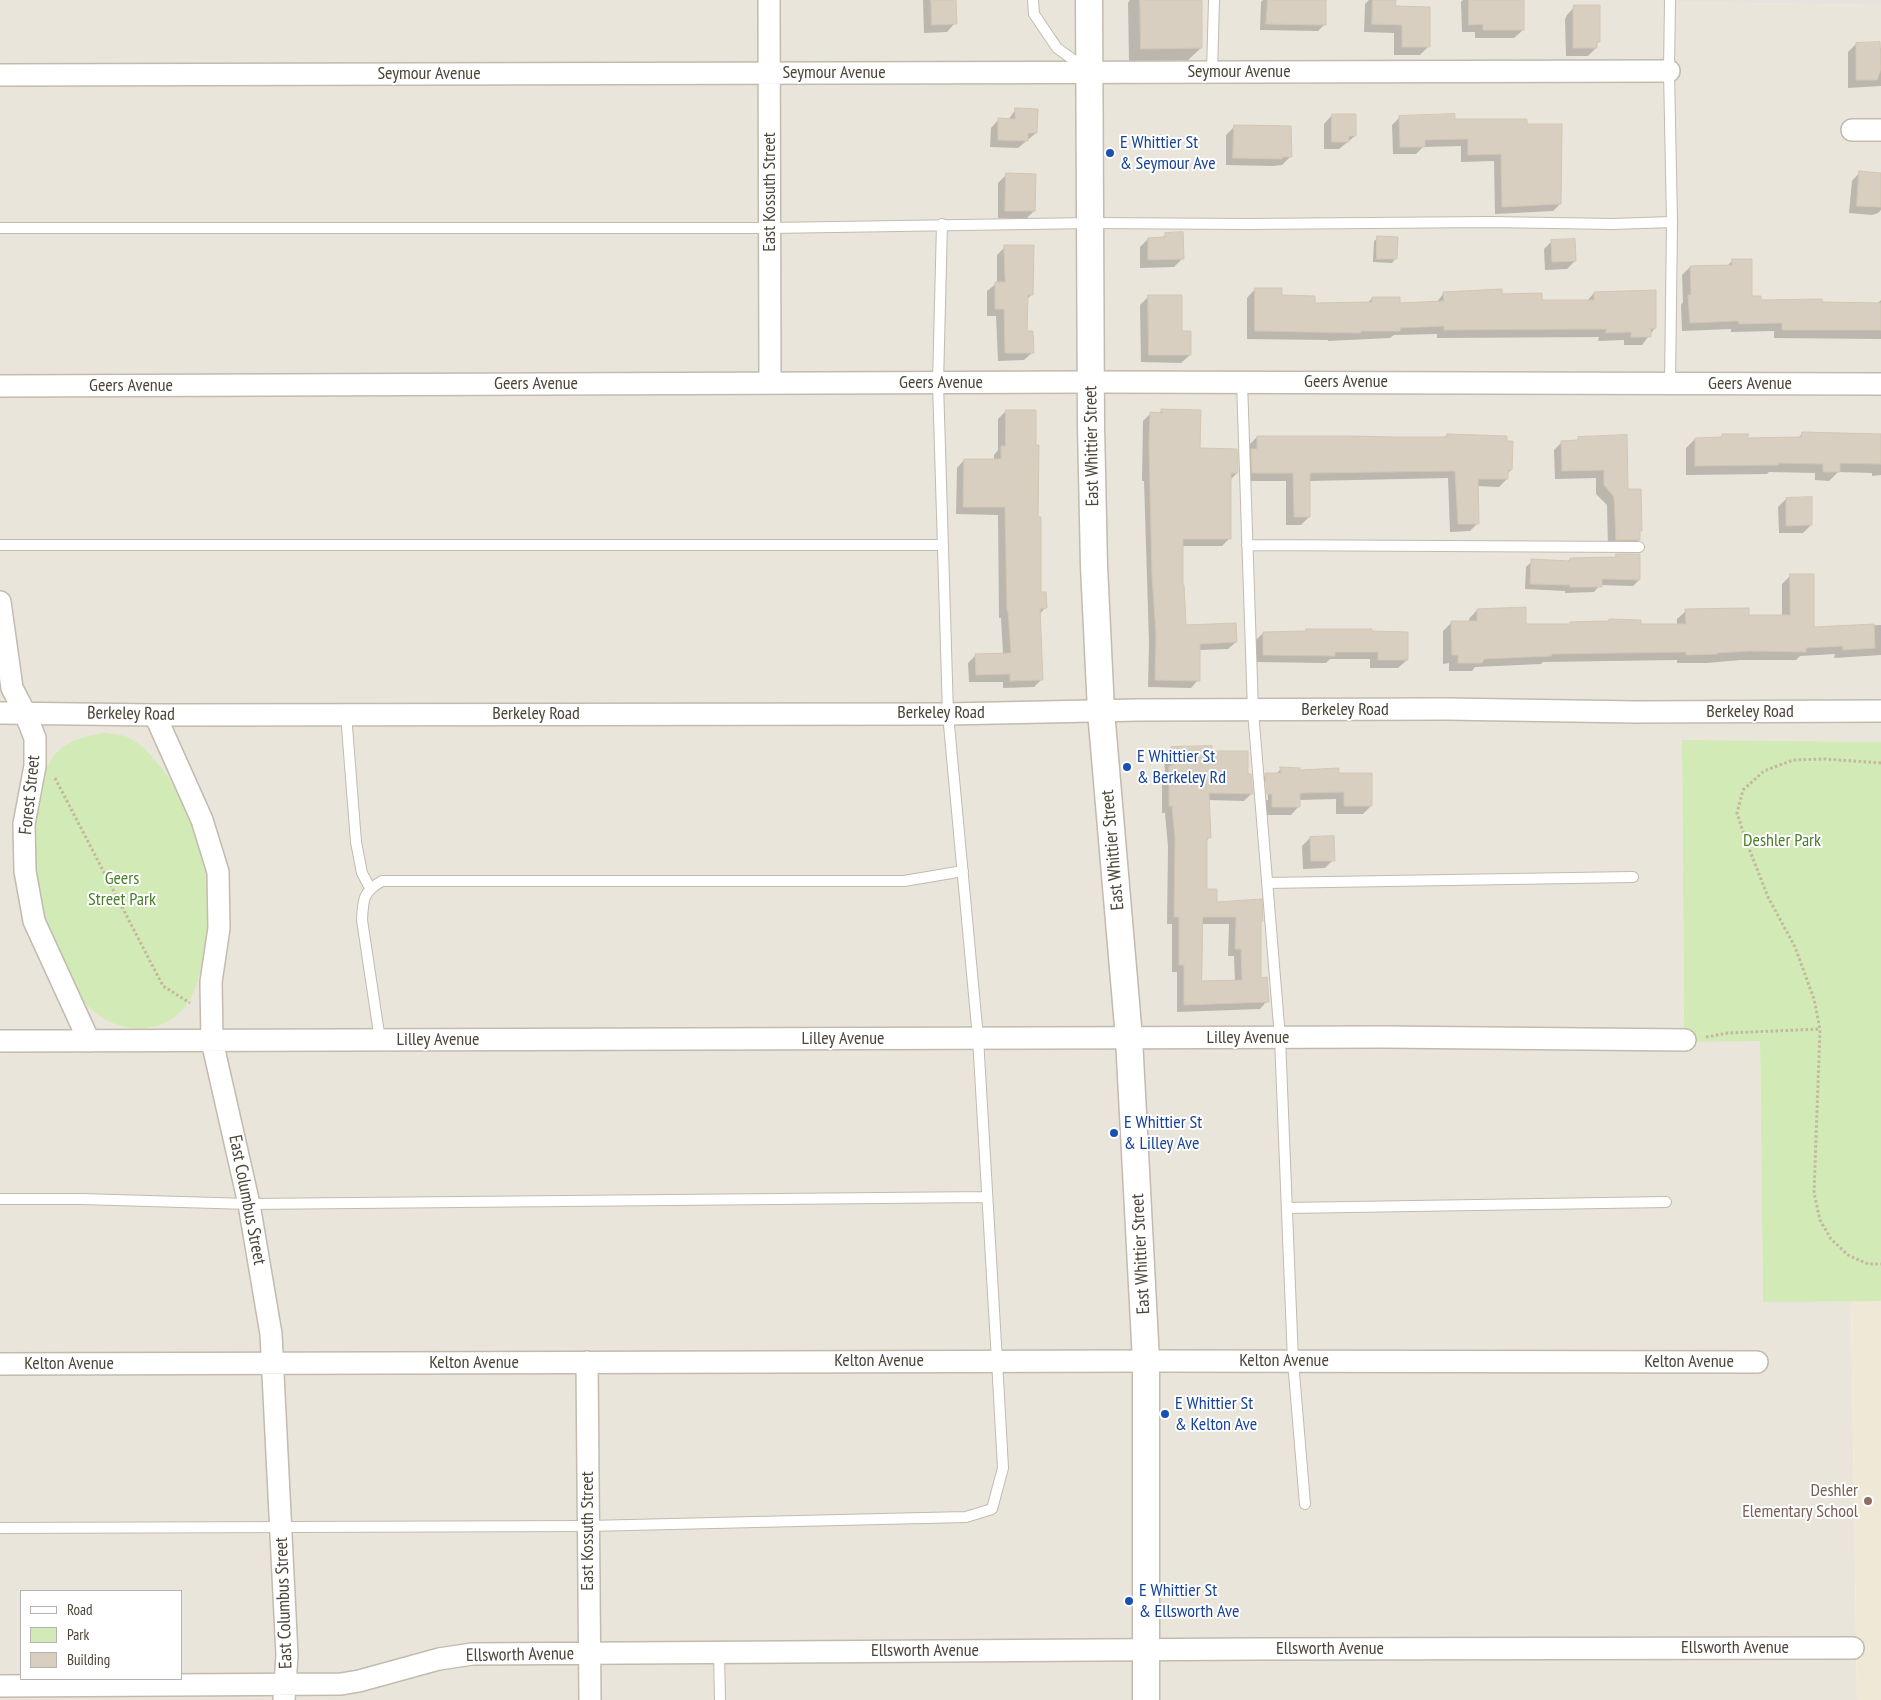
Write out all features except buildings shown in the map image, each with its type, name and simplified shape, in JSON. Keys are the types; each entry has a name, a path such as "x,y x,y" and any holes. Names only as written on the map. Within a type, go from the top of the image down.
{"street":[{"name":"East Kossuth Street","path":"769,0 770,383"},
{"name":"East Whittier Street","path":"1090,0 1091,382 1094,566 1101,711 1130,1038 1146,1360 1146,1700"},
{"name":"Seymour Avenue","path":"0,76 1669,71"},
{"path":"1852,130 1881,130"},
{"name":"Geers Avenue","path":"0,386 1091,382 1881,384"},
{"name":"Forest Street","path":"0,602 12,688 25,712 35,738 35,766 24,824 25,872 34,921 89,1041"},
{"name":"Berkeley Road","path":"0,713 155,715 948,714 1446,709 1636,712 1881,711"},
{"name":"East Columbus Street","path":"155,715 202,820 218,872 220,928 211,982 212,1040 249,1204 271,1334 282,1527 287,1656 285,1692"},
{"name":"Lilley Avenue","path":"0,1041 978,1038 1685,1040"},
{"name":"Kelton Avenue","path":"0,1364 1146,1360 1757,1362"},
{"name":"East Kossuth Street","path":"587,1362 590,1700"},
{"name":"Ellsworth Avenue","path":"0,1686 285,1692 359,1681 439,1659 472,1654 1853,1648"}],"lane":[{"path":"1033,0 1034,14 1057,48 1090,72"},
{"path":"1212,73 1214,0"},
{"path":"1670,0 1669,71 1672,222 1670,384"},
{"path":"0,228 770,228 1091,223 1490,222 1613,224 1672,222"},
{"path":"0,1528 588,1526 966,1517 992,1509 1003,1468 978,1038 948,714 938,383 942,224"},
{"path":"1242,382 1253,711 1280,1038 1293,1361 1305,1504"},
{"path":"0,545 943,545"},
{"path":"1247,545 1639,547"},
{"path":"346,714 356,842 362,873 370,888"},
{"path":"380,1040 362,920 362,900 370,888 382,881 904,881 963,871"},
{"path":"1267,883 1633,877"},
{"path":"0,1199 82,1198 249,1204 987,1197"},
{"path":"1287,1208 1666,1202"},
{"path":"719,1652 720,1700"}],"path":[{"path":"1881,763 1825,759 1793,760 1764,771 1743,790 1737,813 1768,897 1795,947 1814,999 1820,1029 1814,1192 1820,1220 1831,1239 1848,1255 1868,1264 1881,1264"},
{"path":"54,777 164,986 189,1002 194,1010"},
{"path":"1685,1040 1728,1033 1820,1029"}],"shaded area":[{"path":"0,0 1672,0 1672,2 1881,5 1881,742 1682,741 1684,1041 1760,1041 1763,1301 1851,1301 1857,1700 0,1700","holes":["147,750 159,764 177,794 191,823 203,857 177,1015 163,1024 150,1028 134,1028 118,1025"]},
{"path":"1672,0 1881,0 1881,5 1672,2"},
{"name":"Deshler Elementary School","path":"1851,1301 1881,1301 1881,1700 1857,1700"}],"green space":[{"name":"Geers Street Park","path":"104,733 127,737 142,746 169,779 191,822 205,864 208,882 210,906 208,929 194,992 185,1007 173,1019 157,1026 145,1028 133,1028 111,1022 91,1009 83,1001 70,981 57,949 40,918 36,904 32,824 35,802 43,776 50,761 65,746 83,737"},
{"name":"Deshler Park","path":"1682,740 1881,742 1881,1301 1763,1302 1760,1041 1684,1042"}],"place":[{"name":"E Whittier St & Seymour Ave","path":"1110,153"},
{"name":"E Whittier St & Berkeley Rd","path":"1127,767"},
{"name":"E Whittier St & Lilley Ave","path":"1114,1133"},
{"name":"E Whittier St & Kelton Ave","path":"1165,1414"},
{"name":"Deshler Elementary School","path":"1868,1501"},
{"name":"E Whittier St & Ellsworth Ave","path":"1129,1601"}]}
